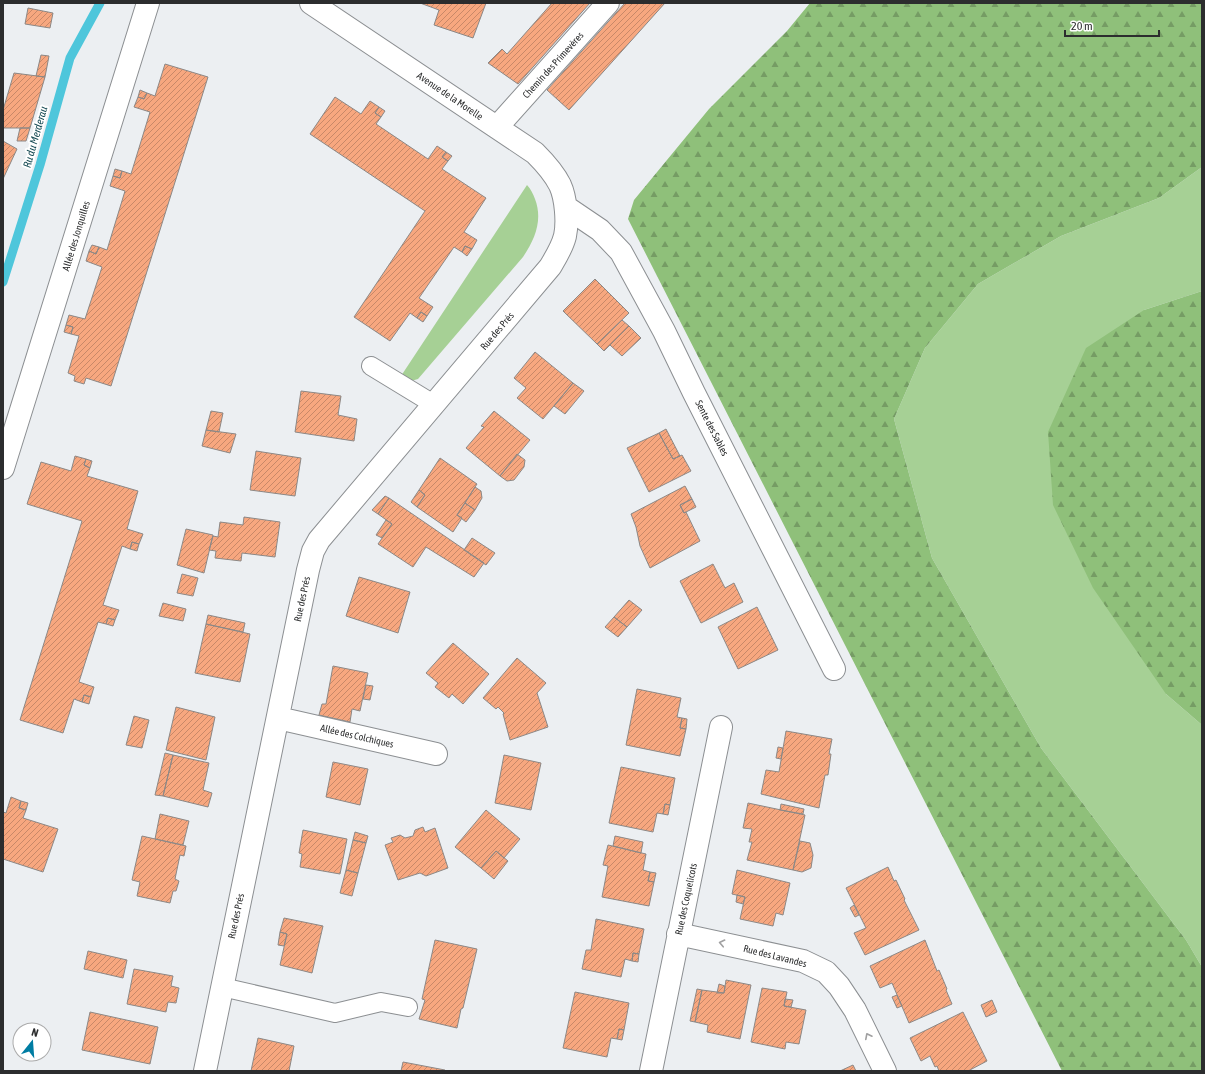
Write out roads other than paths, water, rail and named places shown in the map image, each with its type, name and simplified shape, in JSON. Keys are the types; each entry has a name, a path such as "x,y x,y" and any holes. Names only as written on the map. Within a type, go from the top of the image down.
{"street":[{"name":"Allée des Jonquilles","path":"3,468 148,3"},
{"name":"Avenue de la Morelle","path":"311,3 535,153 547,164 560,185 566,208"},
{"name":"Chemin des Primevères","path":"497,127 608,3"},
{"name":"Rue des Prés","path":"205,1071 313,551 319,540 550,267 558,253 564,237 566,208"},
{"name":"Sente des Sables","path":"566,208 600,230 621,252 664,331 834,669"},
{"name":"Allée des Colchiques","path":"278,718 436,754"},
{"name":"Rue des Coquelicots","path":"651,1071 721,726"},
{"name":"Rue des Lavandes","path":"678,934 803,961 826,972 839,986 855,1010 885,1071"}],"lane":[{"path":"372,366 435,404"},
{"path":"222,987 335,1013 381,1002 408,1007"}],"waterway":[{"name":"Ru du Merderau","path":"3,282 40,165 70,58 100,3"}]}
